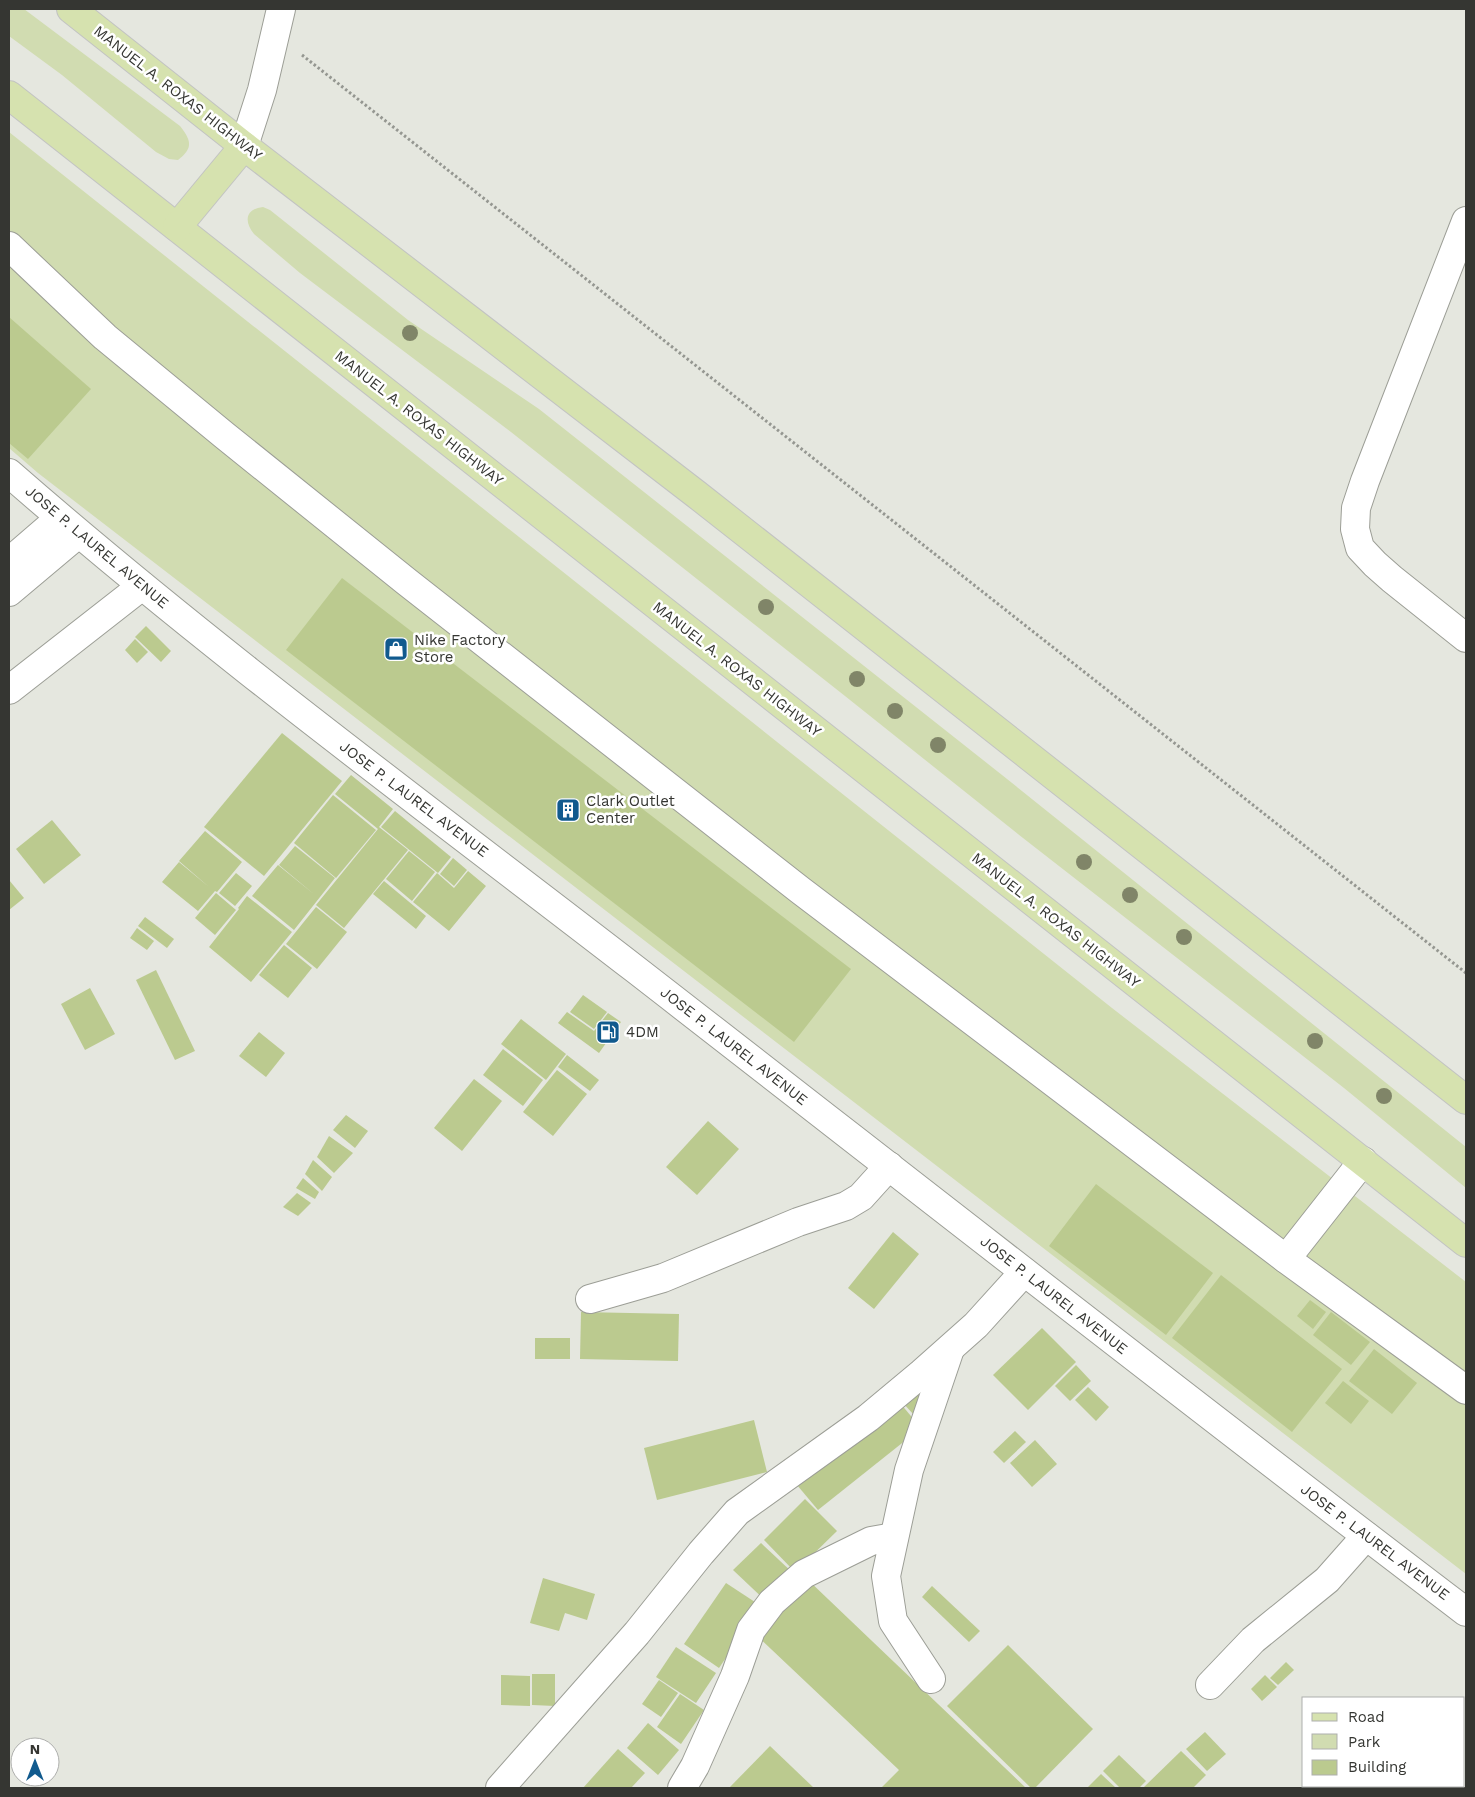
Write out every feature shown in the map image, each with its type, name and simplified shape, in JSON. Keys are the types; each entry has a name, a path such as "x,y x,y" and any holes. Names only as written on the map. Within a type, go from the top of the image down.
{"main road":[{"name":"MANUEL A. ROXAS HIGHWAY","path":"72,9 244,146 696,494 1466,1100"},
{"name":"MANUEL A. ROXAS HIGHWAY","path":"9,95 1466,1243"},
{"path":"177,227 244,146"}],"street":[{"path":"244,146 262,90 278,21"},
{"path":"1466,221 1365,480 1356,508 1355,529 1360,548 1375,564 1466,638"},
{"path":"9,246 105,337 407,582 800,890 1286,1260 1466,1390"},
{"name":"JOSE P. LAUREL AVENUE","path":"9,473 69,526 220,650 1466,1612"},
{"path":"9,562 69,526"},
{"path":"9,592 69,526"},
{"path":"9,690 142,586"},
{"path":"1286,1260 1363,1161"},
{"path":"590,1299 663,1278 798,1222 846,1206 861,1197 889,1166"},
{"path":"500,1788 637,1633 701,1553 737,1512 868,1418 976,1325 1024,1272"},
{"path":"931,1679 893,1621 886,1576 909,1470 950,1348"},
{"path":"1210,1685 1253,1640 1327,1580 1366,1536"},
{"path":"682,1788 695,1766 727,1694 750,1630 772,1602 804,1574 872,1542 894,1537"}],"path":[{"path":"278,21 1466,973"}],"green space":[{"path":"9,9 24,9 180,126 187,136 189,148 187,152 178,160 169,159 156,152 62,75 9,36"},
{"path":"9,132 1112,1008 1466,1282 1466,1574 38,473 9,448"},
{"path":"263,207 270,210 408,320 539,409 1002,775 1466,1147 1466,1188 1344,1088 1023,838 511,432 300,273 254,234 251,229 248,221 250,213 257,208"}],"building":[{"path":"9,317 91,389 28,459 9,443"},
{"name":"Clark Outlet Center","path":"342,578 851,969 794,1042 286,650"},
{"path":"146,626 171,651 161,662 135,637"},
{"path":"135,639 148,652 137,663 125,650"},
{"path":"282,733 342,781 264,876 204,827"},
{"path":"351,775 393,809 379,827 408,850 344,928 316,905 378,829 335,794"},
{"path":"333,795 376,830 336,878 294,843"},
{"path":"395,811 451,857 438,873 381,827"},
{"path":"52,820 81,855 44,884 16,849"},
{"path":"205,831 242,862 198,911 162,882 179,862 209,887 179,861"},
{"path":"295,846 335,878 294,930 252,896 278,865 315,895 279,865"},
{"path":"409,851 435,872 412,901 386,879"},
{"path":"453,858 467,870 454,886 440,874"},
{"path":"468,871 486,886 449,931 413,902 437,873 454,888"},
{"path":"236,873 252,886 235,906 219,893"},
{"path":"9,880 24,898 9,910"},
{"path":"384,881 426,916 416,929 373,894"},
{"path":"216,893 236,910 215,935 195,918"},
{"path":"247,896 292,932 251,982 209,947"},
{"path":"316,907 347,932 317,969 286,944"},
{"path":"145,917 174,939 167,948 138,926"},
{"path":"137,928 154,941 147,950 130,938"},
{"path":"284,945 312,968 288,998 259,975"},
{"path":"156,970 195,1051 175,1060 136,980"},
{"path":"90,988 115,1034 85,1050 61,1004"},
{"path":"583,995 607,1012 594,1029 570,1012"},
{"path":"567,1012 594,1031 608,1013 621,1022 599,1053 558,1023"},
{"path":"521,1019 566,1054 546,1080 501,1044"},
{"path":"259,1032 285,1053 266,1077 239,1056"},
{"path":"503,1049 543,1080 523,1106 483,1075"},
{"path":"567,1055 599,1080 590,1091 558,1067"},
{"path":"557,1070 587,1094 553,1136 523,1112"},
{"path":"474,1079 502,1101 462,1151 434,1128"},
{"path":"346,1115 368,1131 355,1148 333,1130"},
{"path":"708,1121 739,1149 697,1195 666,1167"},
{"path":"329,1136 353,1153 334,1173 317,1157"},
{"path":"313,1160 332,1177 322,1191 305,1174"},
{"path":"303,1178 319,1192 315,1199 296,1188"},
{"path":"1096,1184 1213,1273 1166,1335 1049,1246"},
{"path":"297,1193 311,1203 298,1216 283,1207"},
{"path":"893,1232 919,1254 874,1309 848,1288"},
{"path":"1221,1275 1342,1369 1292,1432 1172,1338"},
{"path":"1310,1300 1326,1312 1313,1329 1297,1316"},
{"path":"581,1312 679,1314 678,1361 580,1359"},
{"path":"1331,1312 1370,1342 1351,1365 1313,1335"},
{"path":"1042,1328 1076,1362 1028,1410 993,1375"},
{"path":"535,1338 570,1338 570,1359 535,1359"},
{"path":"1374,1349 1417,1383 1392,1414 1349,1381"},
{"path":"1076,1365 1091,1381 1070,1401 1055,1386"},
{"path":"1343,1381 1369,1401 1351,1424 1325,1403"},
{"path":"919,1385 931,1399 914,1415 902,1402"},
{"path":"1088,1387 1109,1407 1096,1421 1075,1400"},
{"path":"900,1403 921,1428 818,1510 797,1485"},
{"path":"754,1420 767,1472 657,1500 644,1448"},
{"path":"1015,1431 1026,1442 1004,1463 993,1452"},
{"path":"1035,1440 1057,1464 1032,1487 1010,1463"},
{"path":"805,1499 837,1531 795,1572 764,1540"},
{"path":"761,1543 794,1574 767,1602 733,1570"},
{"path":"543,1578 595,1594 587,1620 565,1613 559,1631 530,1623"},
{"path":"806,1578 1026,1788 881,1788 899,1770 754,1633"},
{"path":"726,1583 761,1606 719,1668 684,1644"},
{"path":"932,1586 980,1631 969,1642 922,1597"},
{"path":"1008,1645 1093,1729 1035,1788 1031,1788 947,1706"},
{"path":"676,1647 716,1673 696,1703 656,1677"},
{"path":"1286,1662 1294,1670 1278,1685 1270,1678"},
{"path":"532,1674 555,1674 555,1706 532,1705"},
{"path":"501,1675 530,1676 530,1706 501,1705"},
{"path":"1265,1675 1277,1687 1262,1701 1251,1689"},
{"path":"659,1680 678,1693 661,1717 642,1704"},
{"path":"680,1694 704,1710 681,1744 657,1727"},
{"path":"648,1723 679,1750 658,1775 627,1748"},
{"path":"1205,1732 1226,1754 1207,1771 1186,1749"},
{"path":"770,1746 814,1788 729,1788"},
{"path":"618,1749 645,1773 631,1788 583,1788"},
{"path":"1181,1751 1206,1775 1193,1788 1143,1788"},
{"path":"1119,1755 1146,1781 1139,1788 1120,1788 1103,1771"},
{"path":"1101,1774 1116,1788 1087,1788"}],"place":[{"name":"Nike Factory Store","path":"396,649"},
{"name":"Clark Outlet Center","path":"568,810"},
{"name":"4DM","path":"608,1032"}]}
